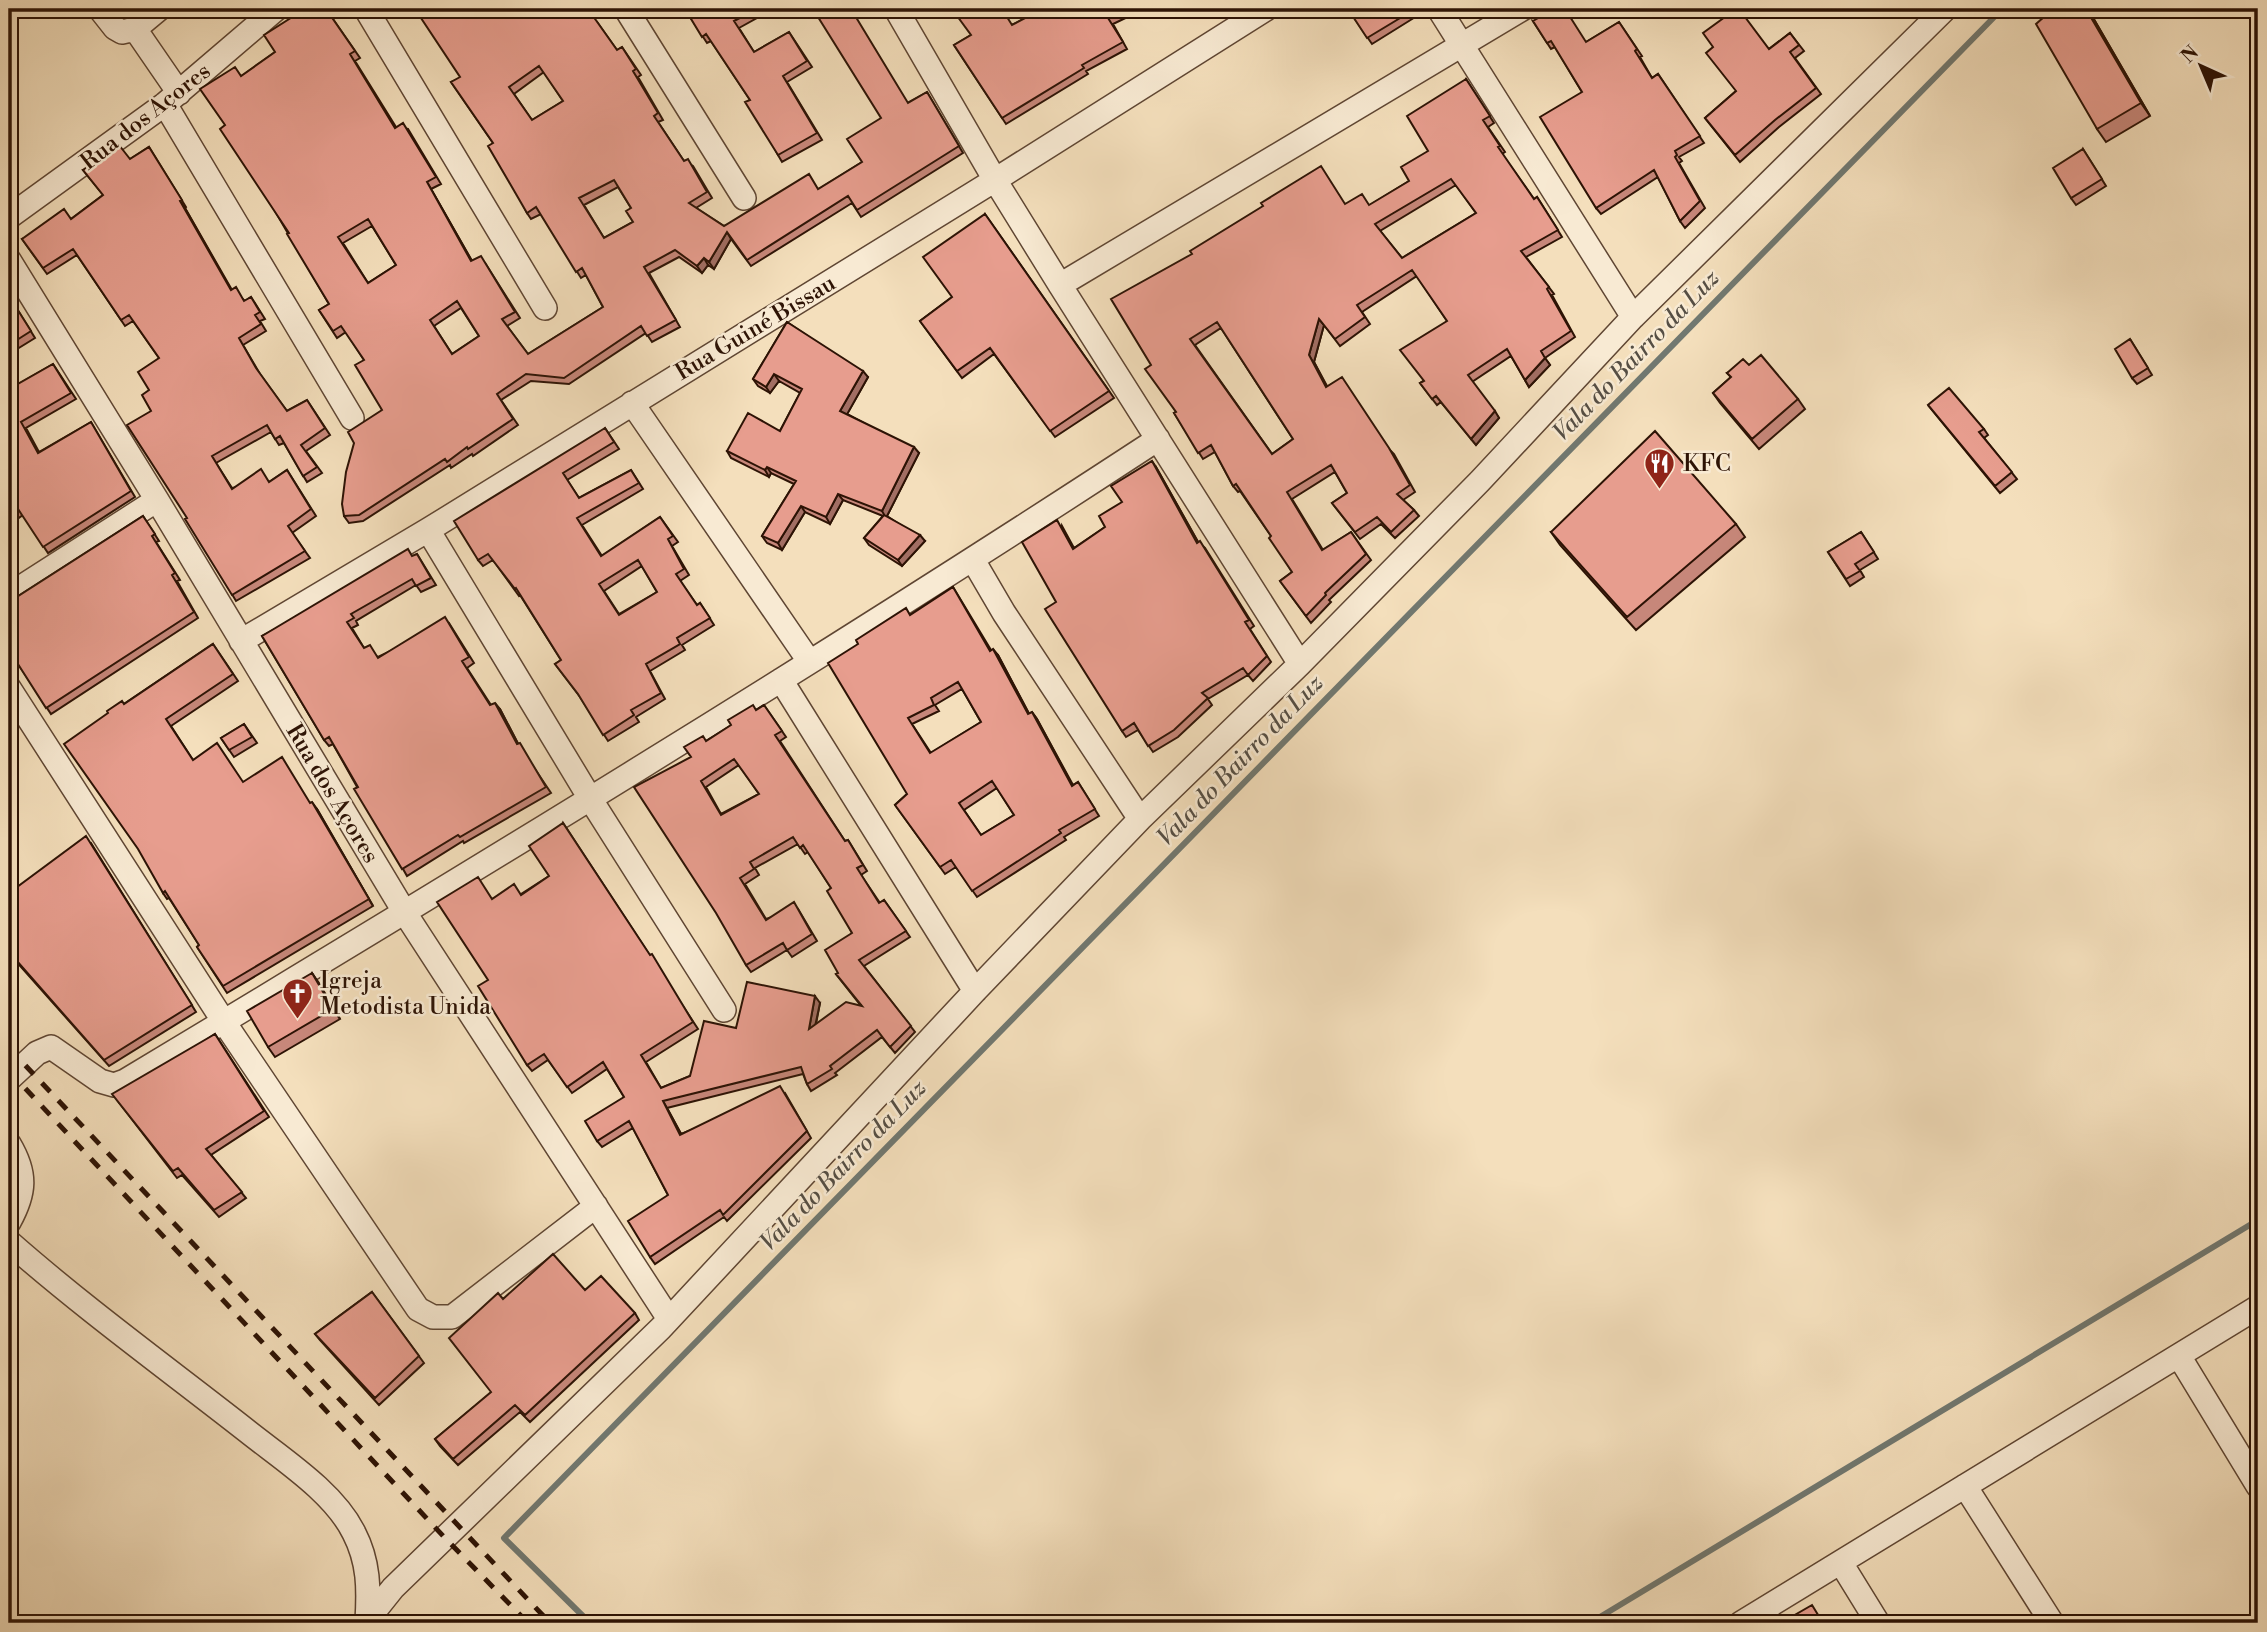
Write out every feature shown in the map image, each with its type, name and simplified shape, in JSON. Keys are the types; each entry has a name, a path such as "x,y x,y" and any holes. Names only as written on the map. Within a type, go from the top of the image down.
{"street":[{"path":"100,9 122,32 135,29 159,9"},
{"name":"Rua dos Açores","path":"9,217 172,99 276,9"},
{"path":"366,9 545,309"},
{"path":"626,9 744,198"},
{"path":"896,9 995,180 1300,664"},
{"name":"Rua Guiné Bissau","path":"241,641 428,530 995,180 1266,9"},
{"path":"1439,9 1633,317"},
{"path":"1060,285 1522,9"},
{"path":"366,1622 393,1588 669,1319 1140,818 1300,664 1480,481 1633,317 1945,9"},
{"path":"135,29 352,418"},
{"name":"Rua dos Açores","path":"9,260 157,500 405,913 669,1319"},
{"path":"632,402 809,662"},
{"path":"9,1079 37,1054 51,1047 100,1081 114,1085 125,1081 591,800 973,560 1158,439"},
{"path":"9,595 157,500"},
{"path":"428,530 591,800 724,1010"},
{"path":"973,560 1004,613 1140,818"},
{"path":"782,680 975,991"},
{"path":"9,688 224,1022 418,1309 433,1317 452,1317 596,1206"},
{"path":"9,1144 22,1171 19,1206 9,1222"},
{"path":"9,1242 294,1469 340,1510 354,1532 365,1560 369,1585 366,1622"},
{"path":"1741,1623 2258,1307"},
{"path":"2179,1356 2258,1486"},
{"path":"1965,1486 2052,1623"},
{"path":"1841,1563 1878,1623"}],"building":[{"path":"305,9 326,9 355,51 350,54 395,128 403,123 436,177 427,182 471,261 481,256 515,312 502,319 528,354 603,307 582,268 576,272 536,207 527,213 488,146 493,143 451,82 460,77 415,9 588,9 617,50 622,47 658,113 654,116 684,161 688,159 707,192 689,203 724,226 809,174 818,189 862,162 847,139 881,118 813,9 851,9 908,103 927,92 959,146 857,210 848,196 747,260 727,232 709,262 704,258 697,266 675,250 644,267 676,320 647,336 641,326 564,378 526,374 497,394 513,419 359,515 344,516 342,504 346,472 354,443 348,432 382,410 355,365 364,360 341,326 333,331 319,310 329,304 287,234 289,233 220,129 225,125 200,89 235,67 241,76 275,52 264,35","holes":["539,66 563,101 532,120 509,87","614,180 631,208 626,211 633,222 604,238 579,198","368,219 396,265 368,283 338,237","457,301 479,336 452,354 430,320"]},
{"path":"685,9 757,9 734,21 754,52 789,32 807,61 783,76 817,133 778,155 745,102 750,100 706,34 702,37"},
{"path":"952,9 1002,9 1012,25 1042,9 1127,9 1108,18 1123,42 1082,65 1084,68 1002,118 954,45 971,35"},
{"path":"1348,9 1415,9 1367,38"},
{"path":"1554,9 1565,9 1586,42 1619,22 1652,78 1658,74 1700,136 1675,151 1675,157 1700,201 1680,221 1654,170 1596,208 1540,117 1582,92 1551,41 1547,43 1533,21"},
{"path":"1739,9 1769,49 1790,33 1799,45 1790,52 1816,88 1735,155 1705,118 1736,91 1706,53 1713,47 1703,33"},
{"path":"2053,9 2086,9 2141,103 2097,129 2036,24"},
{"path":"1466,79 1490,116 1483,120 1500,146 1498,147 1534,199 1537,197 1558,230 1521,251 1549,287 1547,289 1571,331 1541,351 1545,358 1525,380 1507,349 1468,375 1495,411 1471,439 1436,396 1432,399 1420,383 1424,381 1400,350 1447,321 1412,270 1357,305 1365,317 1335,339 1319,319 1309,355 1326,387 1342,377 1410,485 1397,494 1414,510 1391,532 1377,517 1355,532 1332,503 1347,493 1331,465 1287,492 1322,550 1351,532 1366,554 1325,593 1306,616 1280,581 1292,572 1269,538 1271,536 1236,484 1233,486 1211,445 1198,453 1174,413 1176,412 1145,369 1151,365 1111,299 1192,254 1190,251 1321,166 1345,204 1362,194 1369,205 1409,181 1401,167 1428,151 1407,116","holes":["1451,179 1476,213 1402,258 1375,224","1217,322 1293,439 1272,454 1190,339"]},
{"path":"119,145 130,159 149,147 182,200 180,201 231,290 236,287 244,301 251,297 260,312 255,315 261,324 239,338 256,368 287,411 307,400 325,428 301,445 317,467 303,476 280,436 275,439 267,425 212,456 232,489 261,469 269,482 287,470 311,509 288,526 305,551 232,595 185,519 187,518 127,425 151,411 142,395 149,390 138,372 159,358 129,315 121,320 73,249 43,268 22,239 64,209 71,219 103,195 83,170"},
{"path":"2083,149 2102,179 2071,198 2053,168"},
{"path":"985,214 1109,391 1050,431 990,348 957,371 920,321 952,297 923,257"},
{"path":"14,304 31,331 9,345 9,307"},
{"path":"787,322 863,371 840,411 914,447 882,511 838,494 826,517 801,506 778,543 762,536 796,481 767,467 765,470 727,451 748,413 780,431 802,389 774,374 766,387 753,379"},
{"path":"2130,339 2148,368 2132,378 2115,349"},
{"path":"1761,355 1798,399 1752,439 1713,393 1731,377 1727,373 1743,359 1749,365"},
{"path":"53,364 71,393 21,422 38,453 91,422 131,491 43,547 18,509 9,515 9,376 14,386"},
{"path":"1949,388 1984,429 1979,432 2012,472 1995,486 1928,405"},
{"path":"605,428 614,442 563,473 579,498 631,470 639,483 577,518 601,556 660,517 673,536 668,539 684,569 676,574 697,605 700,603 710,618 677,638 680,644 646,664 661,693 631,710 634,715 603,735 578,694 555,664 561,660 516,588 488,554 478,560 454,521","holes":["638,560 657,592 619,615 599,584"]},
{"name":"KFC","path":"1655,431 1736,524 1627,617 1551,532"},
{"path":"1152,461 1197,543 1200,541 1249,620 1245,622 1267,656 1248,675 1243,668 1202,693 1208,698 1174,730 1148,746 1134,723 1122,731 1045,609 1056,602 1022,542 1057,520 1073,549 1105,527 1099,516 1122,502 1111,486"},
{"path":"884,515 920,535 898,560 864,538"},
{"path":"143,516 155,534 152,536 175,573 172,575 194,612 46,708 9,650 9,600"},
{"path":"1861,532 1874,552 1855,564 1860,571 1846,579 1828,552"},
{"path":"408,549 412,556 417,554 431,578 416,586 412,579 351,614 354,618 347,622 364,648 370,645 378,658 445,617 469,657 462,661 490,705 495,703 517,744 520,743 546,787 402,869 354,789 358,787 329,737 324,740 262,636"},
{"path":"953,587 990,651 993,649 1028,714 1032,712 1072,786 1078,782 1095,809 1059,830 1061,833 972,891 951,860 940,867 895,805 907,794 828,663 858,644 856,640 906,608 910,615","holes":["958,682 981,722 930,753 908,718 934,705 931,698","992,781 1014,815 981,835 959,803"]},
{"path":"213,644 233,674 166,719 193,760 217,743 243,782 282,757 369,899 223,986 138,849 64,744 108,713 107,711 122,701 124,704"},
{"path":"753,705 756,710 764,705 782,731 775,735 863,865 857,868 879,903 884,900 906,931 859,960 911,1026 890,1047 877,1030 830,1066 832,1069 807,1084 801,1067 663,1101 680,1135 780,1086 807,1131 723,1215 720,1210 650,1257 628,1221 668,1195 629,1121 597,1141 585,1121 624,1097 603,1062 567,1087 544,1054 527,1065 478,986 488,980 437,902 478,877 492,899 514,884 521,895 549,876 529,846 563,823 650,955 652,954 693,1022 641,1055 661,1088 690,1076 704,1021 736,1028 747,982 815,996 809,1029 846,1002 862,1006 836,974 838,973 825,950 852,933 827,891 831,888 803,845 800,848 793,837 750,862 754,869 740,878 766,920 794,902 812,934 787,950 783,943 746,965 716,913 634,787 691,757 684,747 703,736 706,741 731,725 728,720","holes":["734,759 759,794 721,815 701,781"]},
{"path":"244,724 252,737 229,750 221,738"},
{"path":"86,836 192,1005 104,1060 9,952 9,893"},
{"name":"Igreja Metodista Unida","path":"312,973 333,1009 268,1047 247,1011"},
{"path":"215,1034 264,1111 206,1149 242,1192 214,1210 178,1168 173,1171 112,1094"},
{"path":"553,1254 585,1290 601,1276 635,1313 525,1415 515,1405 453,1459 435,1439 491,1392 449,1338 498,1293 503,1299"},
{"path":"372,1292 419,1356 375,1398 315,1334"},
{"path":"1812,1605 1823,1623 1781,1623"}],"waterway":[{"name":"Vala do Bairro da Luz","path":"590,1623 504,1538 2002,9"},
{"path":"1590,1623 2258,1220"}],"railway":[{"path":"9,1048 550,1623"},
{"path":"9,1071 445,1538 528,1623"}],"place":[{"name":"KFC","path":"1660,490"},
{"name":"Igreja Metodista Unida","path":"297,1020"}]}
